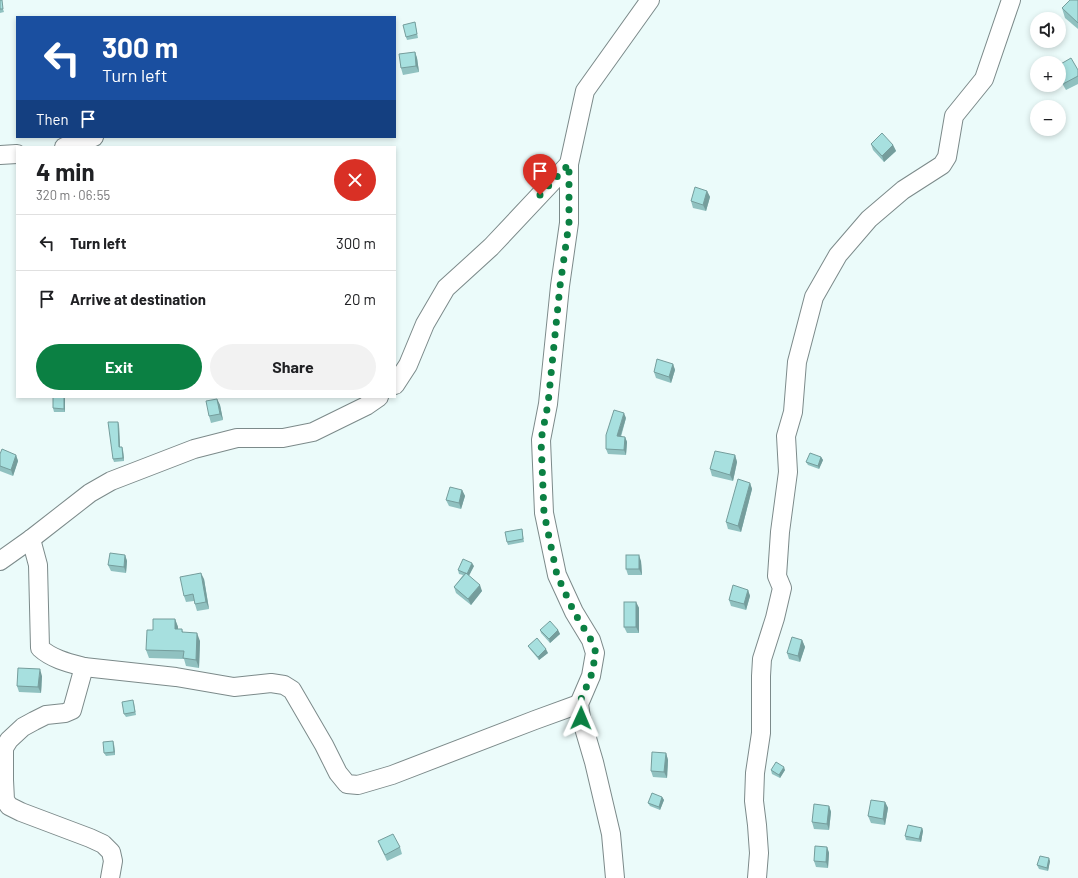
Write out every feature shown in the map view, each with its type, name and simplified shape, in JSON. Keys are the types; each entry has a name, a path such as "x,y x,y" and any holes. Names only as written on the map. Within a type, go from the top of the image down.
{"street":[{"path":"615,878 611,834 594,762 581,718 579,704 591,676 596,653 591,640 574,612 557,575 544,513 541,440 548,404 560,286 569,223 569,164 584,91 650,0"},
{"path":"758,878 759,853 754,801 755,772 761,733 762,659 775,618 782,588 777,576 780,532 788,472 786,436 793,412 797,362 814,297 838,256 869,219 903,190 942,165 947,157 954,116 984,79 1010,0"},
{"path":"67,146 91,138"},
{"path":"0,155 16,154"},
{"path":"396,383 408,365 424,324 446,288 491,247 569,164"},
{"path":"0,561 90,493 111,481 194,449 237,438 283,438 313,432 366,406 378,398"},
{"path":"31,539 38,565 40,648 46,654 71,664 84,667 176,677 234,687 271,683 284,685 292,690 324,745 338,773 347,784 358,785 392,775 579,704"},
{"path":"84,667 72,710 65,713 46,716 23,727 9,740 4,748 5,800 9,806 21,812 103,844 110,852 113,861 110,878"}],"building":[{"path":"0,0 2,0 3,9 0,9"},
{"path":"1070,0 1078,0 1078,23 1062,8"},
{"path":"415,22 417,34 406,37 403,25"},
{"path":"415,52 416,66 401,68 399,54"},
{"path":"1071,58 1078,70 1078,76 1066,82 1066,61"},
{"path":"882,133 893,145 882,156 871,144"},
{"path":"695,187 707,191 703,205 691,201"},
{"path":"657,359 673,364 669,377 654,372"},
{"path":"53,398 64,398 64,409 53,408"},
{"path":"217,399 220,414 209,416 206,401"},
{"path":"614,410 624,413 617,436 625,437 624,450 606,449 606,435"},
{"path":"108,422 118,422 119,447 122,447 123,458 113,459"},
{"path":"2,449 16,455 11,470 0,466 0,454"},
{"path":"715,451 735,455 730,475 710,469"},
{"path":"810,453 821,457 818,466 806,462"},
{"path":"738,479 750,483 738,526 726,522"},
{"path":"450,487 462,490 459,503 446,500"},
{"path":"522,529 523,539 507,542 505,532"},
{"path":"110,553 125,555 124,567 108,565"},
{"path":"626,555 639,555 639,569 626,569"},
{"path":"463,559 472,563 467,574 458,570"},
{"path":"201,573 206,602 195,604 193,594 184,596 180,577"},
{"path":"466,573 480,585 468,599 454,587"},
{"path":"733,585 748,590 744,604 729,600"},
{"path":"624,602 636,602 636,627 624,627"},
{"path":"153,619 175,619 175,629 182,629 182,632 197,633 196,660 183,658 184,651 146,650 147,630 153,630"},
{"path":"550,621 558,630 549,639 540,630"},
{"path":"792,637 802,640 798,656 787,653"},
{"path":"537,638 546,649 538,657 528,646"},
{"path":"18,668 40,669 38,687 17,686"},
{"path":"133,700 135,712 124,714 122,702"},
{"path":"113,741 114,752 104,753 103,742"},
{"path":"652,752 666,753 664,772 651,771"},
{"path":"776,762 784,767 779,775 771,770"},
{"path":"652,793 662,797 659,807 648,803"},
{"path":"871,800 885,802 883,819 868,816"},
{"path":"814,804 829,806 827,824 812,822"},
{"path":"908,825 922,828 919,839 905,836"},
{"path":"393,834 400,847 385,855 378,841"},
{"path":"815,846 827,847 826,862 814,861"},
{"path":"1040,856 1049,858 1047,868 1037,865"}],"route":[{"path":"540,195 569,164 569,223 560,286 548,404 541,440 544,513 557,575 574,612 591,640 596,653 591,676 579,704 581,718"}]}
